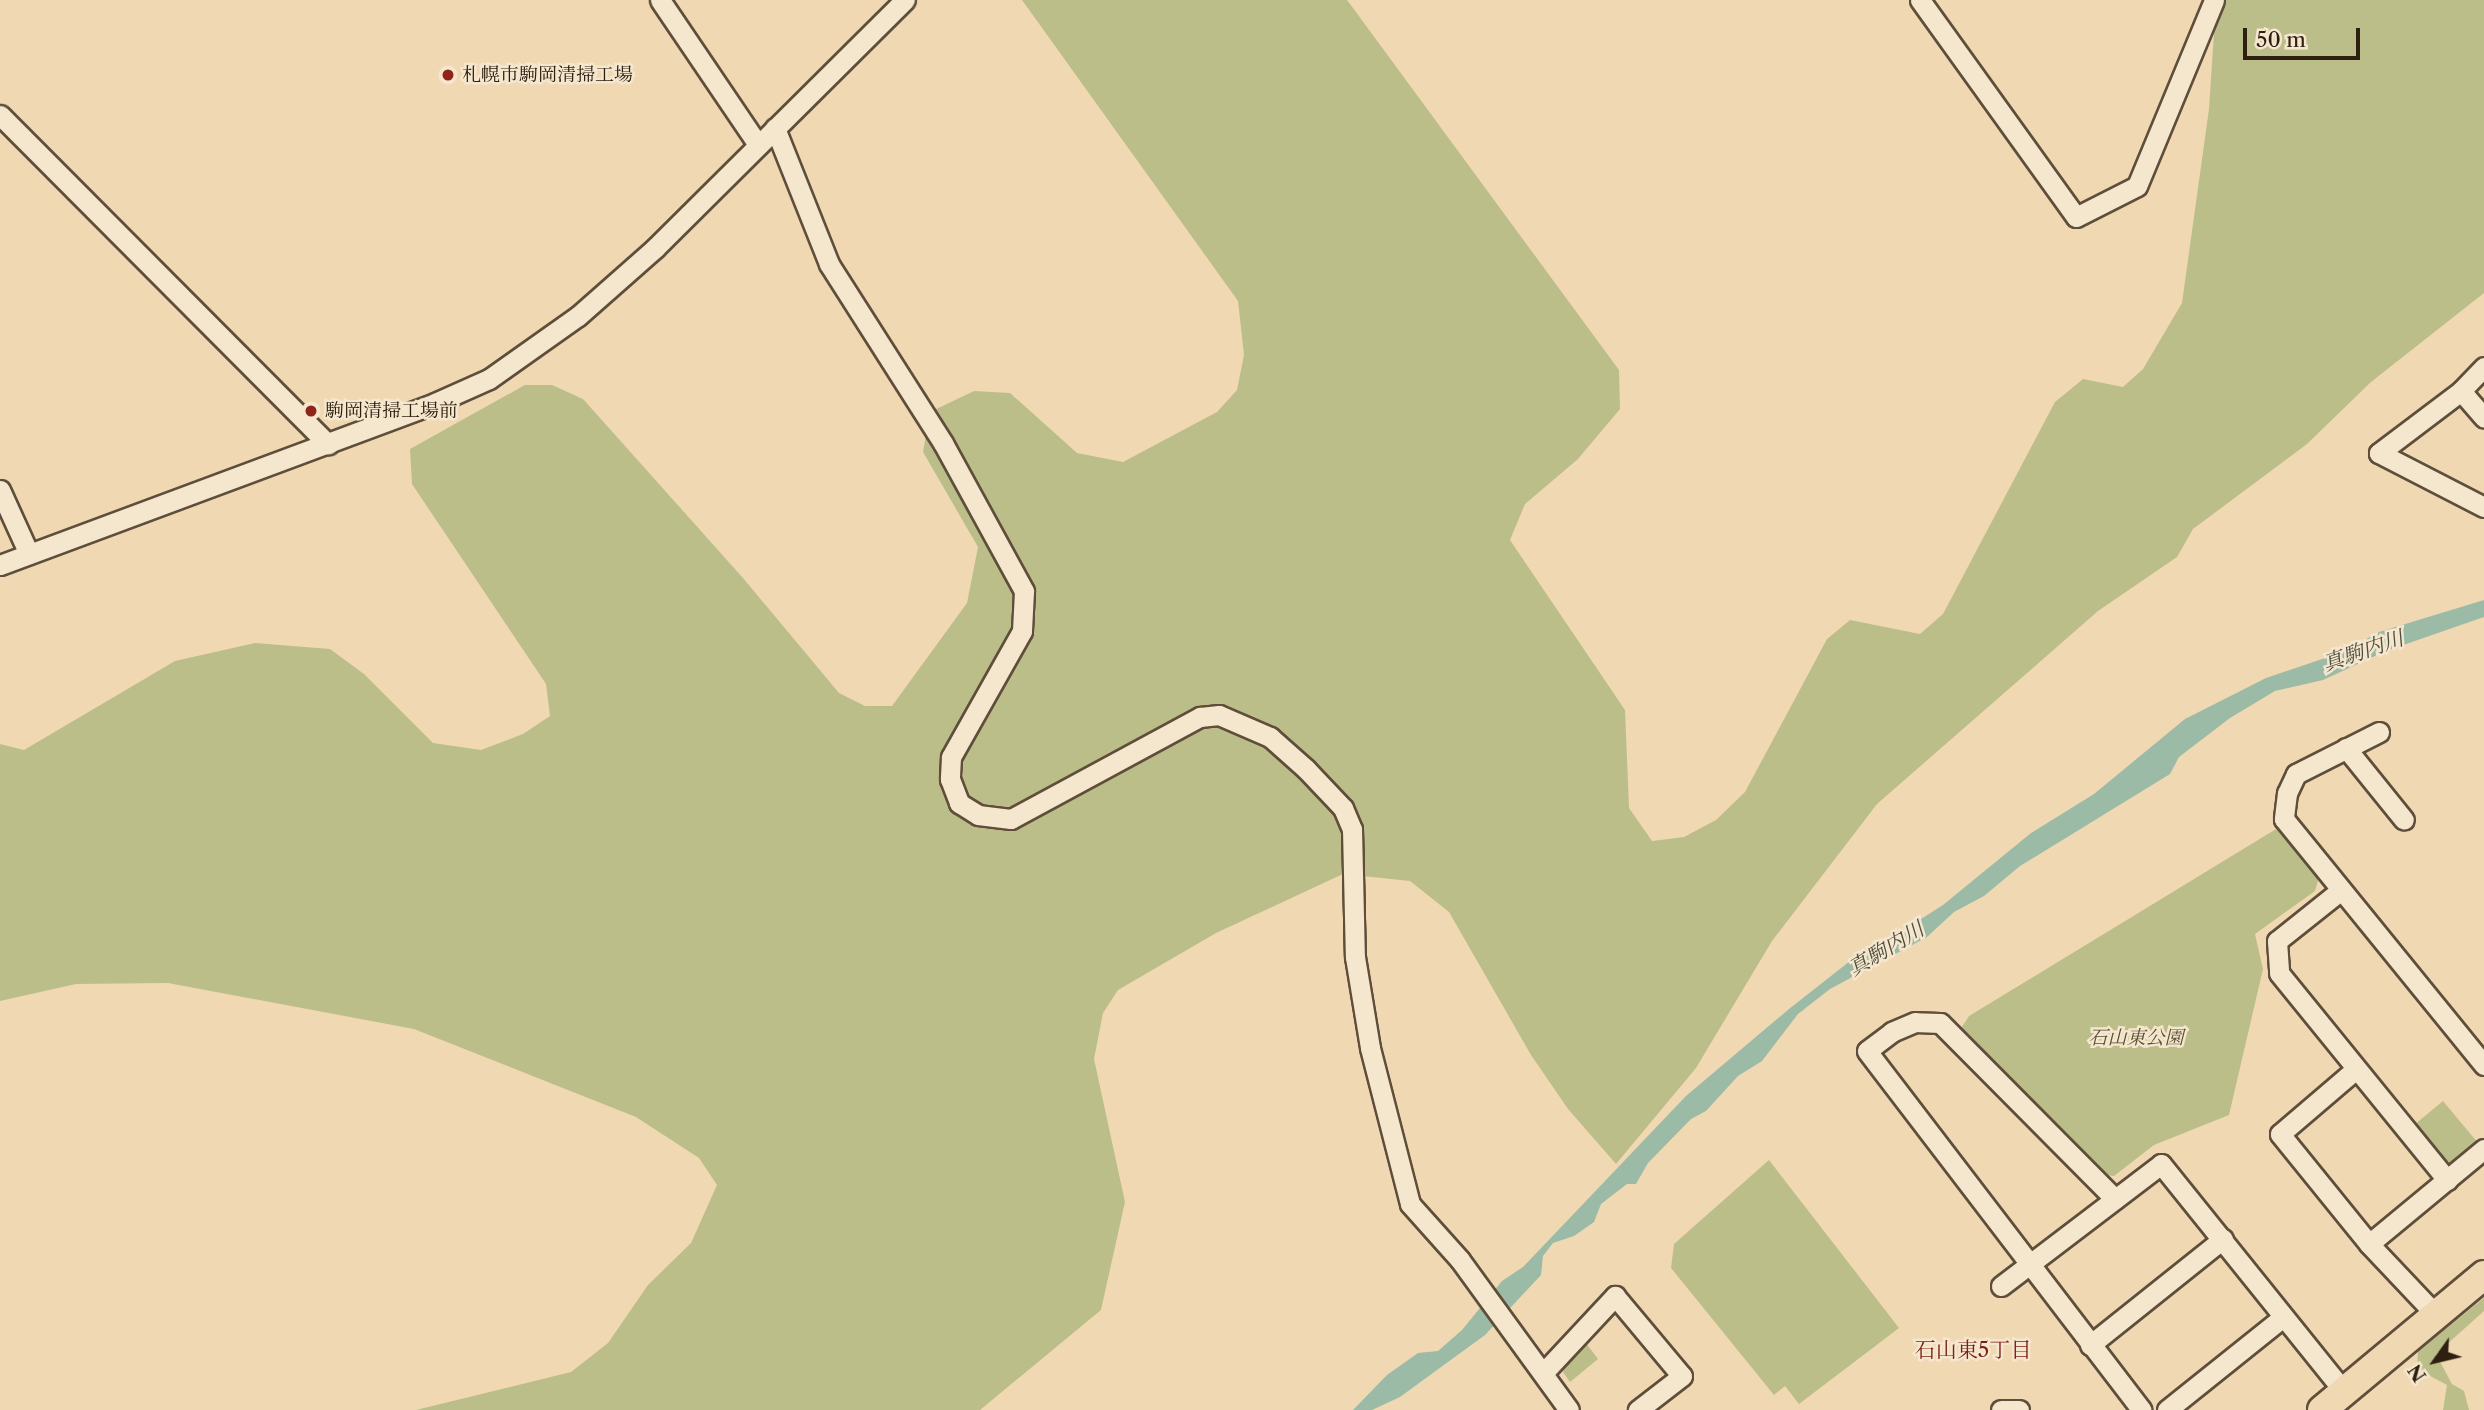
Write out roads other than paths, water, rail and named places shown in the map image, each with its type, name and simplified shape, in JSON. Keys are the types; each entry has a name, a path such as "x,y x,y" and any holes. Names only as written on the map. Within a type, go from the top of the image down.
{"highway":[{"path":"2322,1410 2484,1275"}],"street":[{"path":"660,0 758,145"},
{"path":"0,565 328,444 478,384 534,349 655,248 905,0"},
{"path":"1920,0 2076,217 2137,186 2214,0"},
{"path":"0,115 328,444"},
{"path":"775,128 830,264 943,443 1024,591 1022,631 951,757 950,779 959,803 978,815 1011,819 1200,718 1219,715 1270,737 1306,769 1343,808 1352,829 1354,957 1398,1170 1420,1219 1463,1265 1541,1366 1569,1410"},
{"path":"2484,367 2461,391 2379,453 2484,508"},
{"path":"2461,391 2484,417"},
{"path":"0,490 29,554"},
{"path":"2379,732 2296,774 2287,793 2284,819 2484,1065"},
{"path":"2346,748 2404,820"},
{"path":"2341,890 2277,941 2279,973 2447,1180"},
{"path":"2115,1199 1940,1023 1915,1022 1892,1032 1867,1051 2141,1410"},
{"path":"2356,1069 2280,1134 2370,1244 2437,1315"},
{"path":"2370,1244 2484,1149"},
{"path":"2001,1286 2161,1164 2344,1392"},
{"path":"2090,1345 2223,1239"},
{"path":"1541,1366 1615,1296 1682,1376 1638,1410"},
{"path":"2167,1410 2283,1317"},
{"path":"2001,1410 2019,1410"}],"water":[{"name":"真駒内川","path":"2484,600 2484,617 2386,651 2323,680 2275,691 2230,718 2179,757 2170,774 2020,866 1984,896 1954,912 1927,937 1830,989 1798,1014 1762,1061 1738,1076 1706,1111 1691,1119 1648,1163 1636,1184 1627,1184 1601,1204 1594,1222 1574,1236 1553,1243 1543,1256 1541,1275 1485,1335 1400,1397 1372,1410 1353,1410 1387,1375 1418,1353 1438,1351 1462,1330 1502,1281 1523,1267 1686,1096 1789,1009 1873,943 1896,935 1943,905 2031,833 2094,794 2185,719 2266,678 2343,652 2379,632"}],"place":[{"name":"札幌市駒岡清掃工場","path":"448,75"},
{"name":"駒岡清掃工場前","path":"311,411"}],"district":[{"name":"石山東5丁目","path":"1973,1350"}],"park label":[{"name":"石山東公園","path":"2136,1038"}]}
